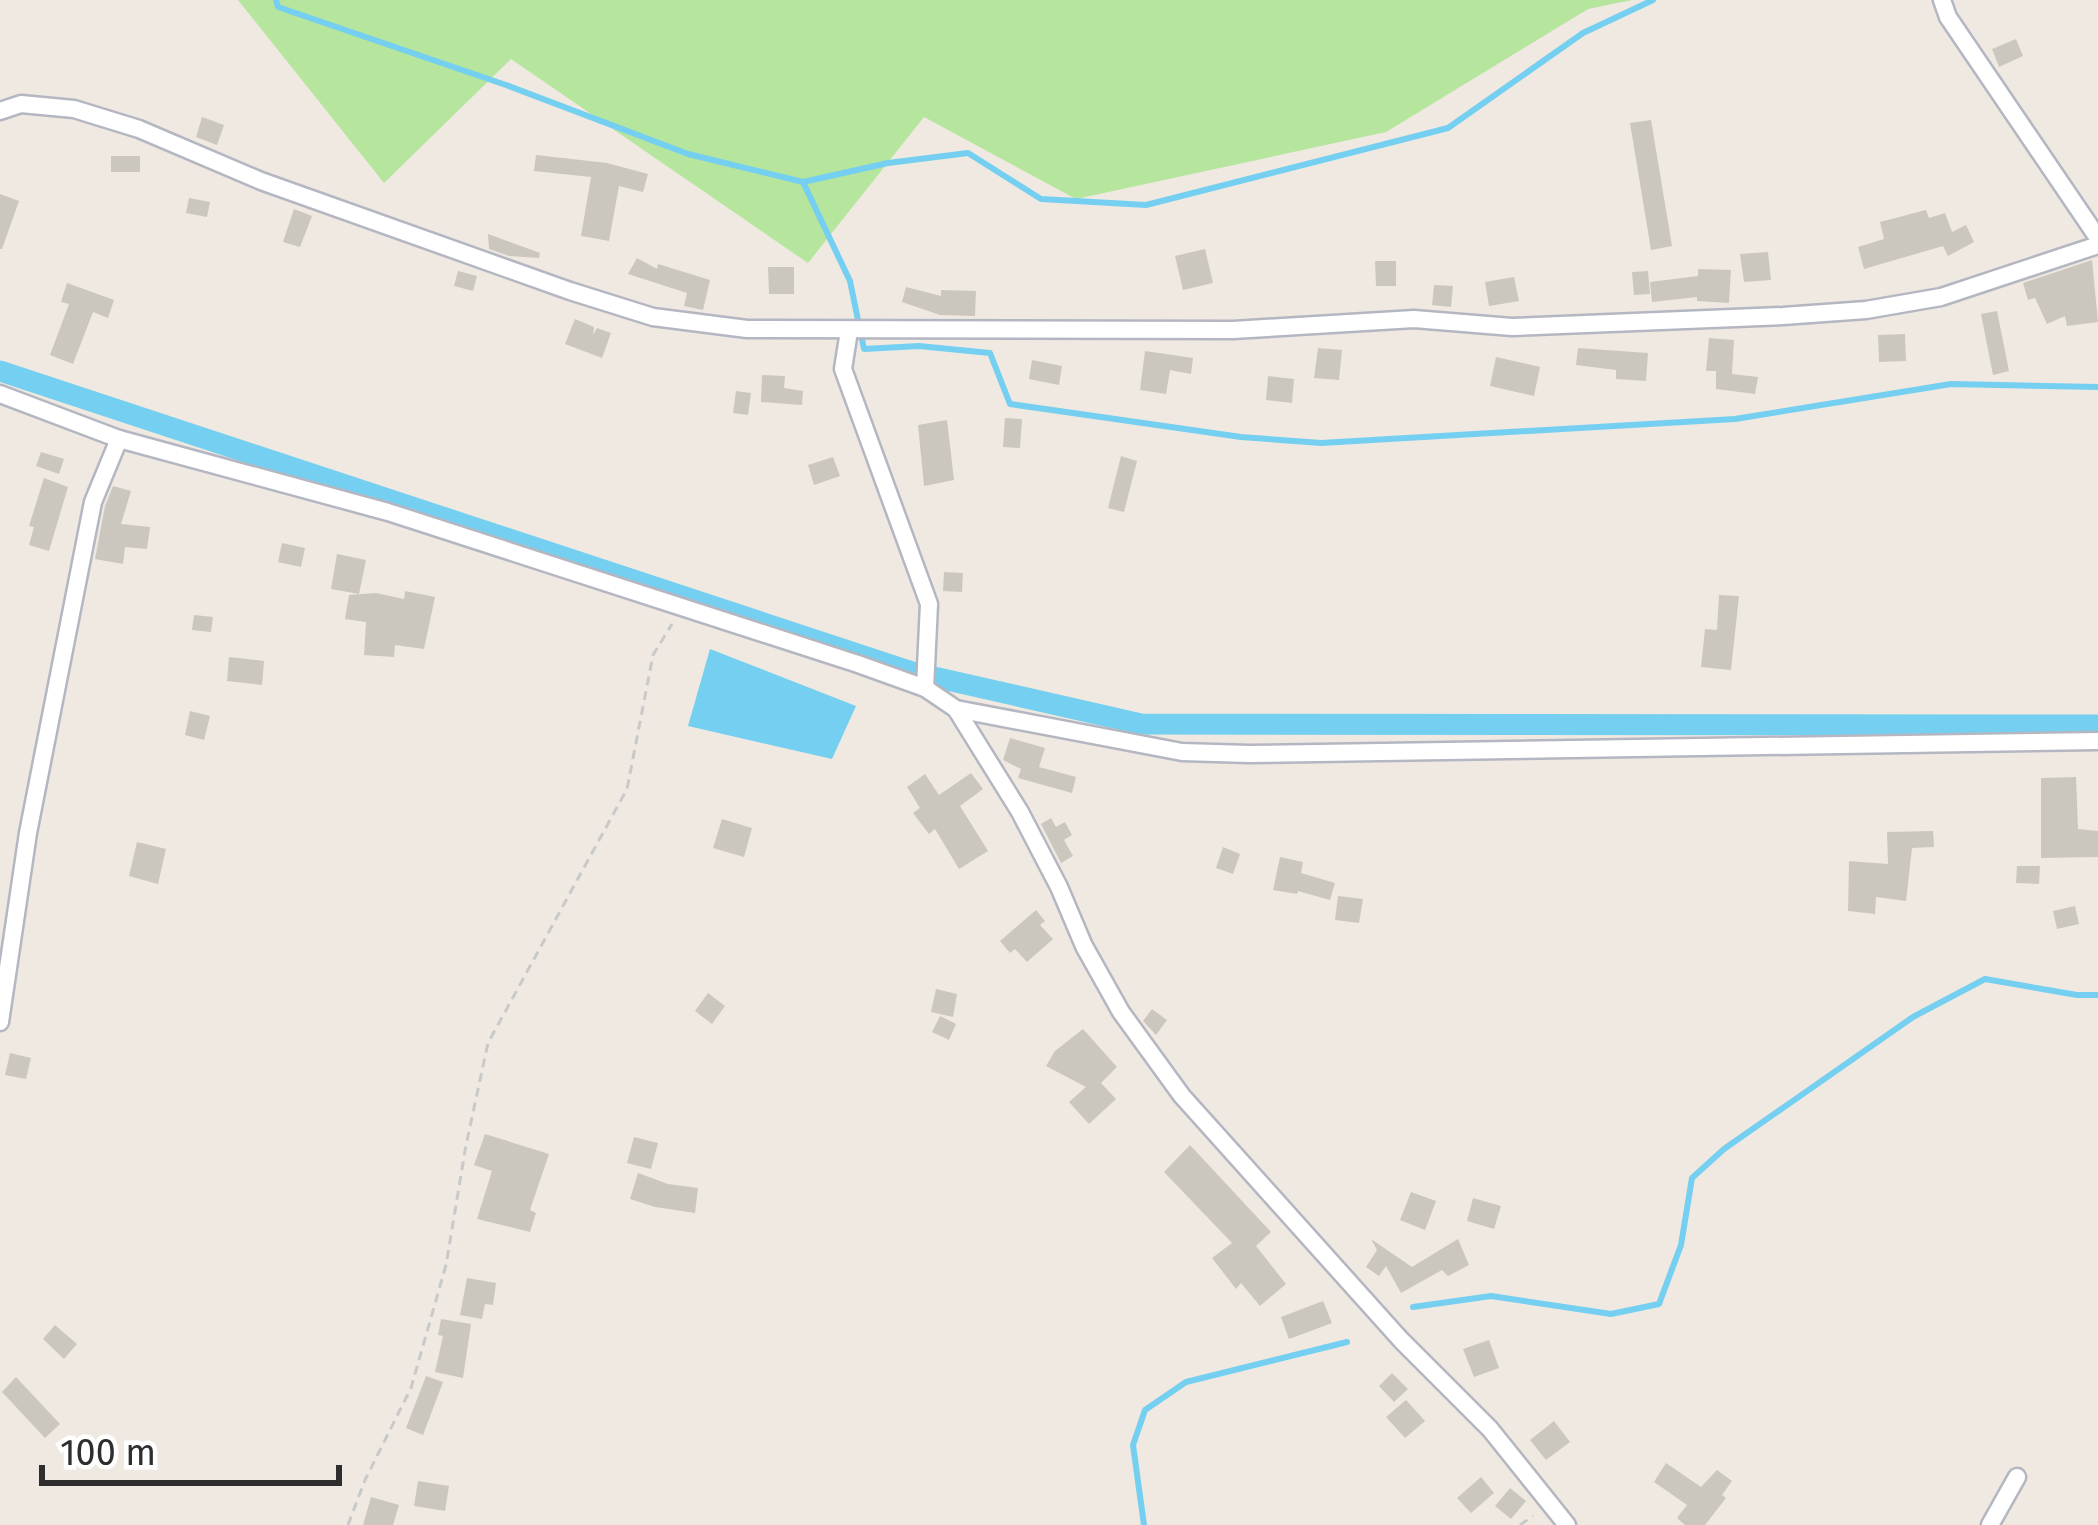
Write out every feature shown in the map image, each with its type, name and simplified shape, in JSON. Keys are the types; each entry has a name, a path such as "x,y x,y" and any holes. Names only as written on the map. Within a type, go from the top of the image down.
{"street":[{"path":"0,111 21,104 74,109 139,129 261,182 653,317 747,329 1233,329 1414,319 1512,327 1783,316 1866,310 1941,297 2098,242 1948,17 1942,0"},
{"path":"849,331 843,369 929,604 925,688"},
{"path":"0,394 119,439 388,512 682,607 925,688 956,709 1165,748 1205,752 2098,740"},
{"path":"0,1022 28,832 93,502 119,439"},
{"path":"956,709 1020,812 1121,1012 1182,1096 1401,1340 1490,1429 1568,1525"},
{"path":"1990,1525 2018,1477"}],"path":[{"path":"348,1525 411,1388 429,1327 446,1265 488,1043 627,789 653,655 682,607"}],"green space":[{"path":"238,0 1632,0 1588,9 1386,132 1076,199 924,117 808,263 511,59 384,183"}],"water":[{"path":"710,649 856,706 832,759 688,726"}],"building":[{"path":"2016,39 2023,56 1999,67 1992,49"},
{"path":"202,117 224,125 217,145 196,137"},
{"path":"1651,120 1672,246 1651,250 1630,123"},
{"path":"536,155 607,163 648,174 643,192 619,186 609,241 581,236 591,177 534,171"},
{"path":"111,156 140,156 140,172 111,172"},
{"path":"0,194 19,201 2,249 0,249"},
{"path":"189,198 210,202 207,217 186,213"},
{"path":"294,209 312,216 300,247 283,242"},
{"path":"1926,210 1929,218 1945,213 1952,232 1966,225 1974,242 1948,256 1943,246 1864,269 1858,247 1884,239 1880,222"},
{"path":"488,234 540,253 539,258 489,249"},
{"path":"1205,249 1213,283 1183,290 1175,256"},
{"path":"1768,252 1771,280 1744,282 1740,254"},
{"path":"637,258 657,269 658,264 710,280 703,310 684,306 687,293 628,274"},
{"path":"2092,260 2098,322 2067,326 2065,316 2047,324 2035,298 2028,300 2023,283"},
{"path":"1375,261 1396,261 1396,286 1376,286"},
{"path":"768,267 794,267 794,294 769,294"},
{"path":"1698,269 1731,270 1729,303 1697,301 1697,297 1652,302 1650,282 1698,276"},
{"path":"458,271 477,276 473,291 454,286"},
{"path":"1648,271 1650,294 1634,295 1632,272"},
{"path":"1514,277 1519,301 1489,306 1485,282"},
{"path":"67,283 114,300 108,318 93,312 73,364 50,355 69,304 61,302"},
{"path":"1434,285 1453,286 1451,307 1432,305"},
{"path":"906,287 941,296 941,290 976,291 975,316 940,315 902,302"},
{"path":"1997,311 2009,371 1993,375 1981,314"},
{"path":"575,319 594,327 593,335 597,328 611,333 602,358 565,344"},
{"path":"1905,334 1906,361 1879,362 1878,335"},
{"path":"1709,338 1734,340 1732,374 1758,377 1755,394 1716,389 1716,371 1706,371"},
{"path":"1318,348 1342,350 1339,380 1314,378"},
{"path":"1578,348 1648,353 1646,381 1616,379 1616,370 1576,365"},
{"path":"1145,351 1193,358 1191,374 1170,370 1166,394 1140,390"},
{"path":"1496,357 1540,367 1534,396 1490,386"},
{"path":"1032,360 1062,366 1059,385 1029,379"},
{"path":"762,375 785,376 784,388 803,391 802,405 761,402"},
{"path":"1268,376 1294,379 1292,403 1266,400"},
{"path":"736,391 751,393 748,415 733,413"},
{"path":"1005,418 1022,419 1020,448 1003,447"},
{"path":"947,420 954,480 924,486 918,425"},
{"path":"41,452 64,459 59,474 36,466"},
{"path":"1121,456 1137,461 1124,512 1108,508"},
{"path":"833,457 840,476 814,485 808,465"},
{"path":"44,478 68,487 49,551 29,545 34,527 29,526"},
{"path":"113,486 131,491 121,524 150,527 147,549 125,547 123,564 95,559"},
{"path":"282,543 305,548 301,567 278,562"},
{"path":"337,554 366,560 359,594 331,589"},
{"path":"944,572 963,573 962,592 943,591"},
{"path":"405,591 435,597 424,649 395,645 394,657 364,655 366,622 345,619 349,595 376,593 404,599"},
{"path":"1719,595 1739,596 1731,670 1701,667 1705,629 1717,630"},
{"path":"194,615 213,617 211,632 192,630"},
{"path":"229,657 264,661 262,685 227,681"},
{"path":"190,711 210,716 204,740 185,735"},
{"path":"1010,738 1045,748 1039,767 1076,777 1072,793 1018,778 1021,769 1003,760"},
{"path":"971,773 983,789 960,806 988,851 959,869 935,829 929,834 913,813 920,808 907,787 925,774 939,795"},
{"path":"2076,777 2078,829 2098,831 2098,857 2041,858 2041,778"},
{"path":"1051,818 1056,827 1065,822 1072,835 1064,840 1073,856 1061,863 1041,824"},
{"path":"722,819 752,828 744,857 713,848"},
{"path":"1933,831 1934,847 1912,848 1906,901 1876,897 1875,914 1848,911 1849,861 1888,864 1887,832"},
{"path":"137,842 166,849 158,884 129,876"},
{"path":"1223,847 1240,854 1233,874 1216,868"},
{"path":"1280,857 1303,862 1301,873 1335,883 1330,900 1273,890"},
{"path":"2017,866 2040,866 2039,884 2016,883"},
{"path":"1338,896 1363,899 1359,923 1335,920"},
{"path":"2075,906 2079,924 2057,929 2053,911"},
{"path":"1036,910 1045,921 1040,925 1053,939 1027,962 1000,941"},
{"path":"936,989 957,994 953,1017 931,1012"},
{"path":"708,993 725,1006 712,1024 695,1011"},
{"path":"1152,1009 1167,1020 1156,1035 1143,1021"},
{"path":"940,1016 956,1024 949,1040 932,1032"},
{"path":"1083,1029 1117,1067 1101,1083 1116,1099 1089,1124 1069,1102 1086,1087 1046,1066 1055,1051"},
{"path":"10,1053 31,1058 26,1079 5,1075"},
{"path":"485,1134 549,1154 530,1210 536,1213 530,1232 477,1219 492,1171 474,1165"},
{"path":"634,1137 658,1143 651,1169 627,1163"},
{"path":"1190,1145 1271,1232 1256,1246 1286,1284 1260,1306 1241,1283 1236,1289 1212,1258 1232,1243 1164,1172"},
{"path":"638,1173 698,1188 695,1213 630,1199"},
{"path":"1411,1192 1436,1201 1425,1230 1400,1220"},
{"path":"1473,1198 1501,1206 1494,1229 1467,1221"},
{"path":"1371,1239 1412,1267 1458,1239 1469,1265 1448,1276 1442,1270 1401,1293 1386,1266 1379,1276 1366,1267 1377,1250"},
{"path":"467,1278 496,1283 493,1305 485,1304 482,1319 460,1315"},
{"path":"1323,1301 1332,1323 1289,1339 1281,1317"},
{"path":"441,1319 471,1324 463,1378 435,1372 443,1336 438,1335"},
{"path":"55,1325 77,1344 64,1359 43,1339"},
{"path":"1489,1340 1499,1368 1474,1377 1463,1349"},
{"path":"1392,1373 1408,1389 1394,1402 1379,1386"},
{"path":"426,1376 443,1382 423,1435 406,1428"},
{"path":"16,1377 60,1424 45,1438 2,1392"},
{"path":"1406,1400 1425,1421 1405,1438 1386,1417"},
{"path":"1554,1421 1570,1442 1546,1460 1530,1440"},
{"path":"1666,1463 1701,1487 1717,1470 1732,1481 1722,1495 1726,1498 1705,1525 1685,1525 1677,1518 1687,1505 1654,1482"},
{"path":"1481,1477 1494,1493 1471,1513 1457,1498"},
{"path":"418,1481 449,1486 445,1511 414,1506"},
{"path":"1510,1488 1526,1501 1511,1519 1495,1506"},
{"path":"371,1497 399,1505 393,1525 363,1525"}],"waterway":[{"path":"276,0 278,7 688,154 803,182 888,163 968,153 1041,199 1146,205 1448,128 1583,33 1653,0"},
{"path":"803,182 850,281 864,349 919,346 990,353 1010,404 1241,437 1321,443 1735,419 1951,384 2098,387"},
{"path":"0,371 912,672 1141,724 2098,725"},
{"path":"1413,1307 1491,1296 1611,1314 1659,1304 1681,1245 1692,1178 1724,1149 1913,1017 1985,979 2098,995"},
{"path":"1144,1525 1133,1445 1145,1410 1186,1382 1347,1342"}]}
